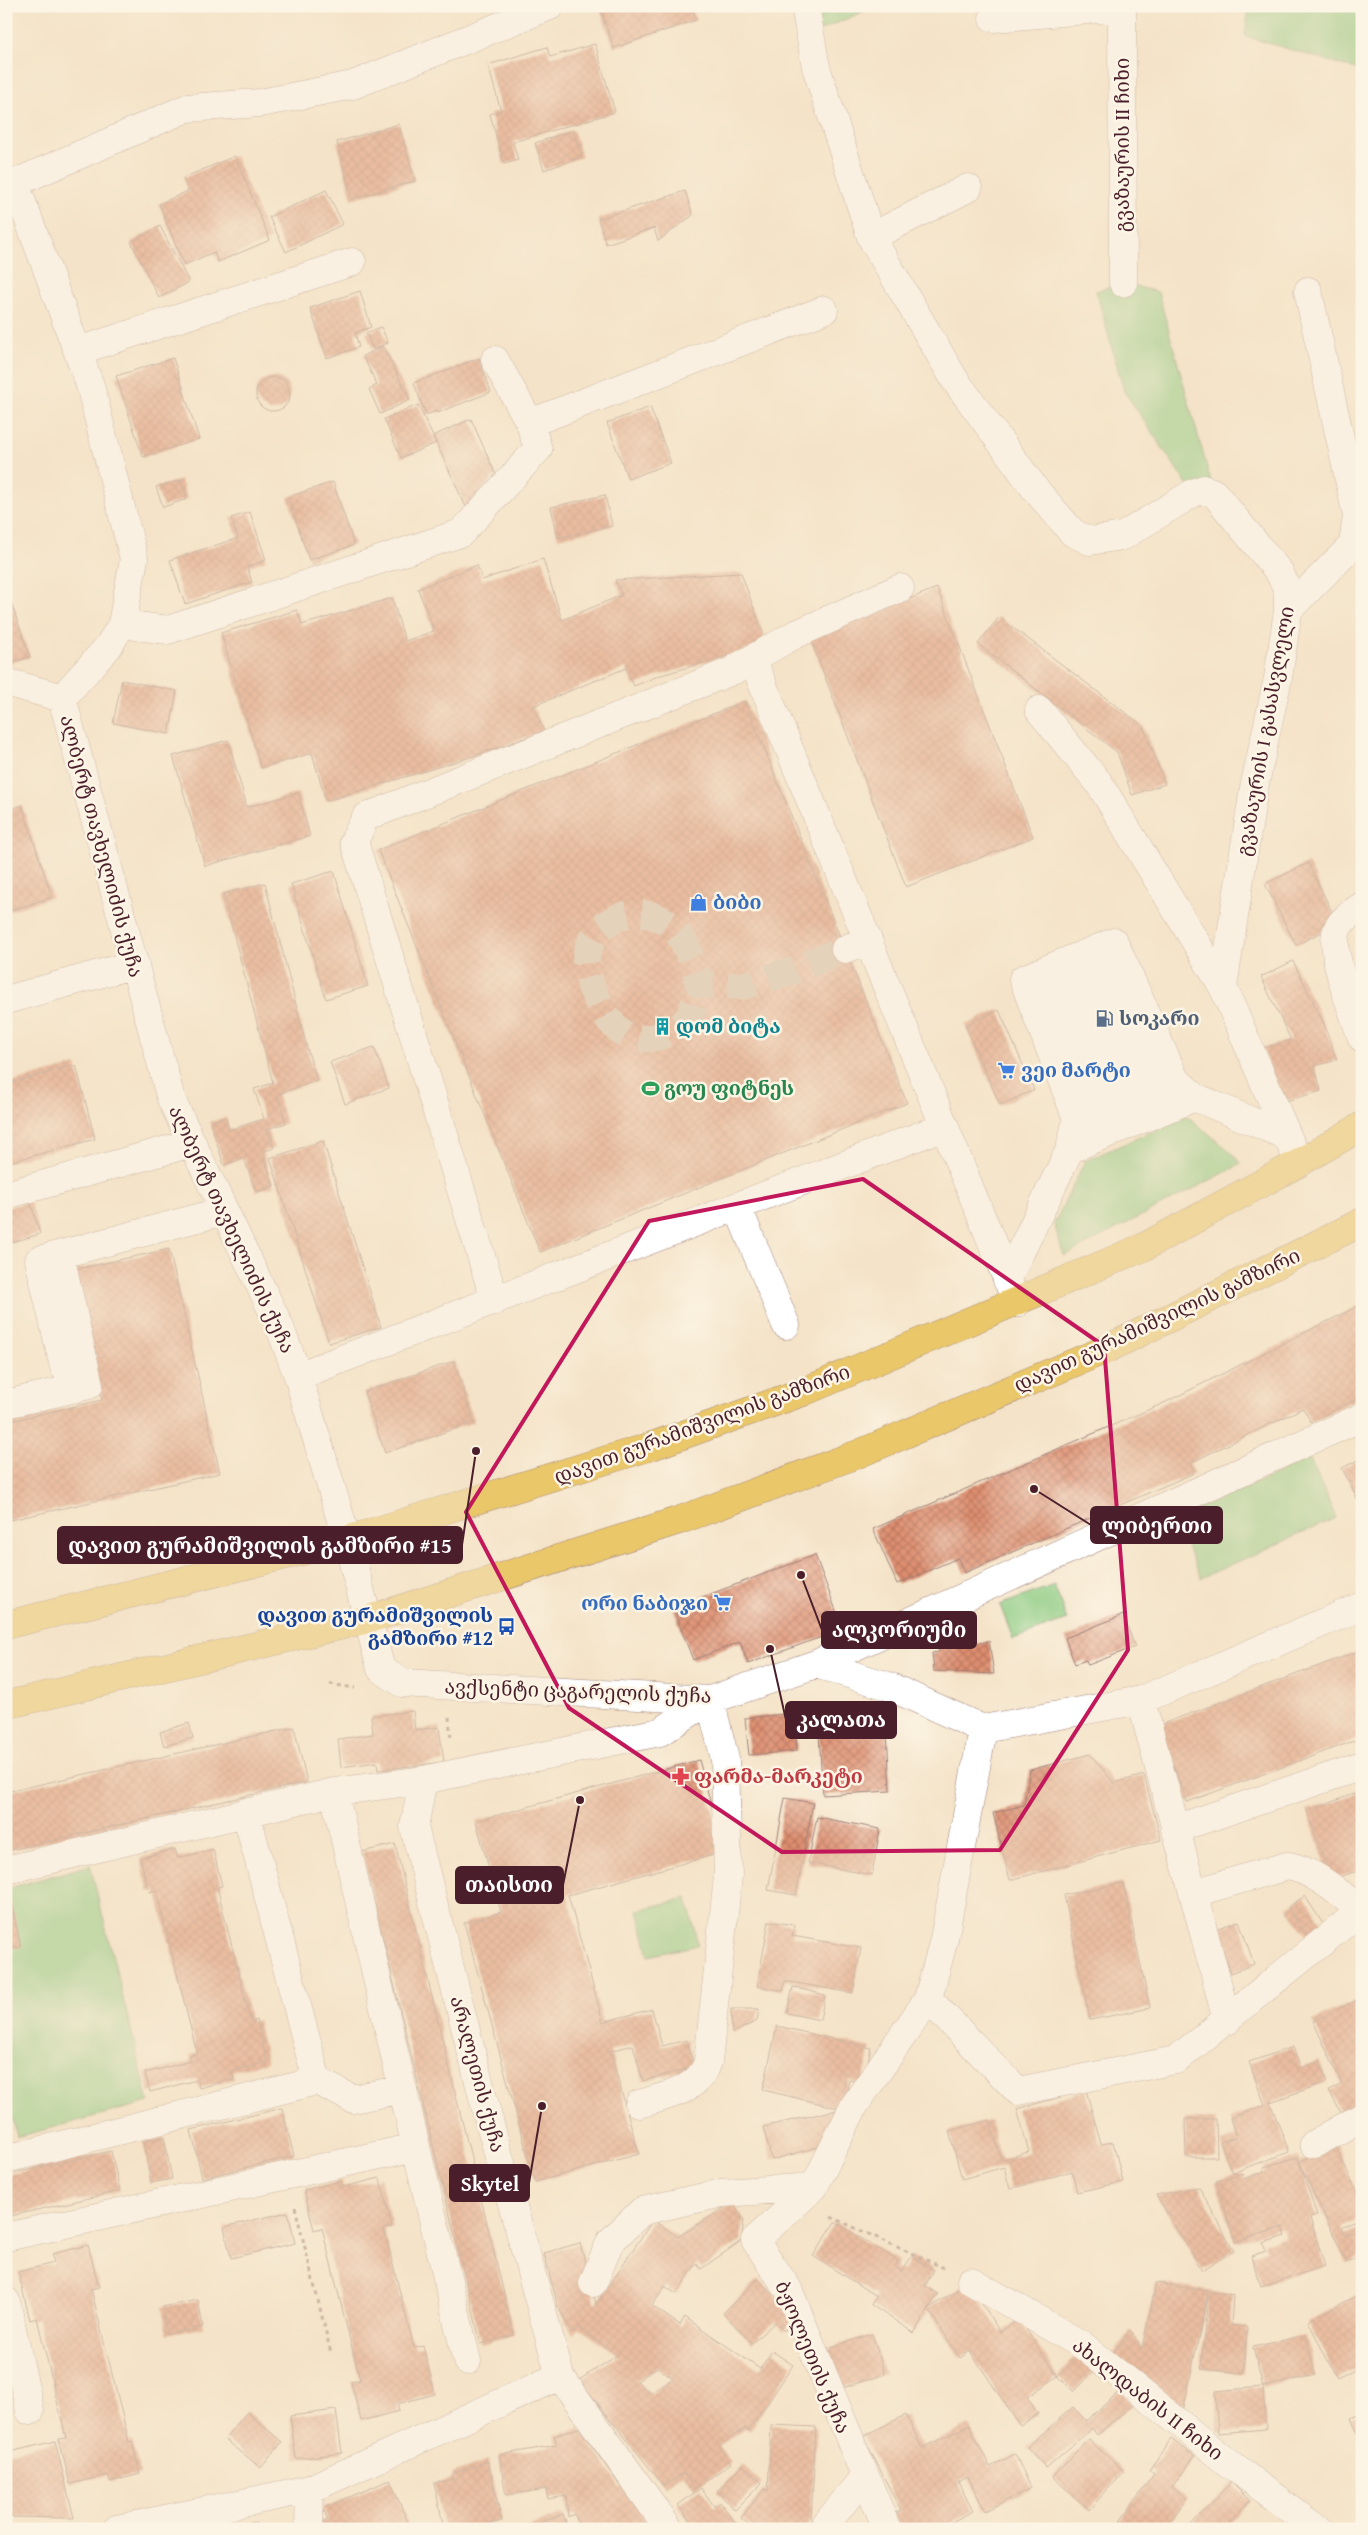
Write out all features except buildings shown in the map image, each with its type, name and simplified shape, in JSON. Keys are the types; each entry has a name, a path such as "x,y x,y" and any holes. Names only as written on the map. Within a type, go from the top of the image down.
{"main road":[{"name":"დავით გურამიშვილის გამზირი","path":"6,1625 347,1540 661,1443 804,1392 1012,1291 1144,1247 1299,1163 1362,1126"},
{"name":"დავით გურამიშვილის გამზირი","path":"6,1705 369,1619 680,1520 858,1454 1110,1348 1362,1222"}],"street":[{"name":"ალბერტ თავხელიძის ქუჩა","path":"369,1619 298,1376 279,1325 171,1099 62,698 108,647 122,624 134,559 90,385 78,351 9,185 187,108 260,103 353,85 550,6"},
{"name":"გვაზაურის I გასასვლელი","path":"805,6 816,67 871,237 956,380 1035,489 1073,533 1090,541 1123,536 1193,492 1204,489 1214,493 1279,572 1288,590 1288,610 1278,678 1254,788 1222,987"},
{"path":"993,18 1122,7"},
{"name":"გვაზაურის II ჩიხი","path":"1122,7 1122,283"},
{"path":"871,237 968,188"},
{"path":"78,351 352,262"},
{"path":"1288,610 1353,545 1357,516 1308,291"},
{"path":"530,423 824,310"},
{"path":"122,624 168,630 461,533 538,449 530,423 495,360"},
{"path":"736,668 794,635 900,588"},
{"path":"495,1301 354,841 366,817 747,665 756,668 856,944 945,1126 1012,1291"},
{"path":"6,682 62,698"},
{"path":"1039,710 1100,783 1222,987 1299,1163"},
{"path":"1362,906 1354,911 1336,930 1335,954 1362,1038"},
{"path":"1012,1291 1070,1149 1055,1060 1023,979 1114,942 1149,1021 1195,1097 1287,1136"},
{"path":"6,1000 134,964"},
{"path":"1055,1060 1149,1021"},
{"path":"1055,1060 1149,1021"},
{"path":"1055,1060 1149,1021"},
{"path":"1070,1149 1195,1097"},
{"path":"298,1376 738,1208 945,1126"},
{"path":"6,1195 192,1144"},
{"path":"738,1208 786,1326"},
{"path":"64,1367 39,1260 224,1211"},
{"path":"6,1404 89,1385 60,1255"},
{"name":"ავქსენტი ცაგარელის ქუჩა","path":"369,1619 381,1669 402,1684 710,1700 816,1664 1362,1417"},
{"path":"816,1664 891,1687 983,1729 1141,1700 1362,1606"},
{"path":"6,1870 334,1792 423,1780 660,1732 710,1700 725,1759 728,1876 708,2062 704,2073 692,2085 670,2095 639,2104"},
{"path":"1141,1700 1227,2021"},
{"name":"ბჟოლეთის ქუჩა","path":"887,2529 788,2290 755,2240 814,2187 854,2106 928,1999 944,1939 983,1729"},
{"path":"1175,1829 1362,1766"},
{"name":"არალეთის ქუჩა","path":"423,1780 414,1827 488,2117 560,2376 669,2529"},
{"path":"334,1792 467,2361"},
{"path":"246,1812 316,2081"},
{"path":"928,1999 1018,2091 1176,2060 1227,2021 1361,1911 1299,1867 1287,1866 1194,1893"},
{"path":"6,2159 316,2081 353,2098 403,2089"},
{"path":"1314,2144 1362,2117"},
{"path":"6,2237 416,2147"},
{"path":"593,2283 610,2242 642,2211 722,2194 814,2187"},
{"name":"ახალდაბის II ჩიხი","path":"971,2281 1082,2345 1234,2467 1317,2529"},
{"path":"6,2301 30,2411"},
{"path":"123,2528 310,2489 560,2376"},
{"path":"822,2529 864,2477"},
{"path":"309,2529 310,2489"}],"path":[{"path":"288,2175 331,2353"},
{"path":"814,2187 830,2194 821,2212 971,2281"}],"highlighted area":[{"path":"863,1179 1104,1346 1128,1650 1000,1850 782,1852 569,1708 466,1512 649,1221"}],"green space":[{"path":"805,6 876,6 810,35"},
{"path":"1249,6 1362,6 1362,71 1245,36"},
{"path":"1123,283 1158,292 1214,493 1193,493 1124,391 1096,291"},
{"path":"1187,1116 1231,1152 1241,1164 1064,1256 1054,1224 1085,1161"},
{"path":"1310,1459 1336,1518 1201,1578 1175,1519"},
{"path":"1054,1585 1067,1620 1013,1639 1000,1605"},
{"path":"90,1865 149,2102 17,2137 6,2091 6,1889"},
{"path":"687,1898 698,1945 649,1956 638,1910"}],"tunnel":[{"path":"694,1004 683,1024 668,1033 651,1038 633,1038 626,1035 618,1030 610,1021 591,986 586,962 591,942 602,927 612,920 633,914 655,916 673,928 681,938 692,960 699,984 742,986 789,972 845,949"}],"place":[{"name":"ბიბი","path":"699,902"},
{"name":"სოკარი","path":"1105,1018"},
{"name":"დომ ბიტა","path":"662,1026"},
{"name":"ვეი მარტი","path":"1007,1070"},
{"name":"გოუ ფიტნეს","path":"650,1088"},
{"name":"დავით გურამიშვილის გამზირი #15","path":"476,1451"},
{"name":"ლიბერთი","path":"1034,1489"},
{"name":"ალკორიუმი","path":"801,1575"},
{"name":"ორი ნაბიჯი","path":"722,1603"},
{"name":"დავით გურამიშვილის გამზირი #12","path":"507,1627"},
{"name":"კალათა","path":"770,1649"},
{"name":"ფარმა-მარკეტი","path":"680,1776"},
{"name":"თაისთი","path":"580,1800"},
{"name":"Skytel","path":"542,2106"}]}
